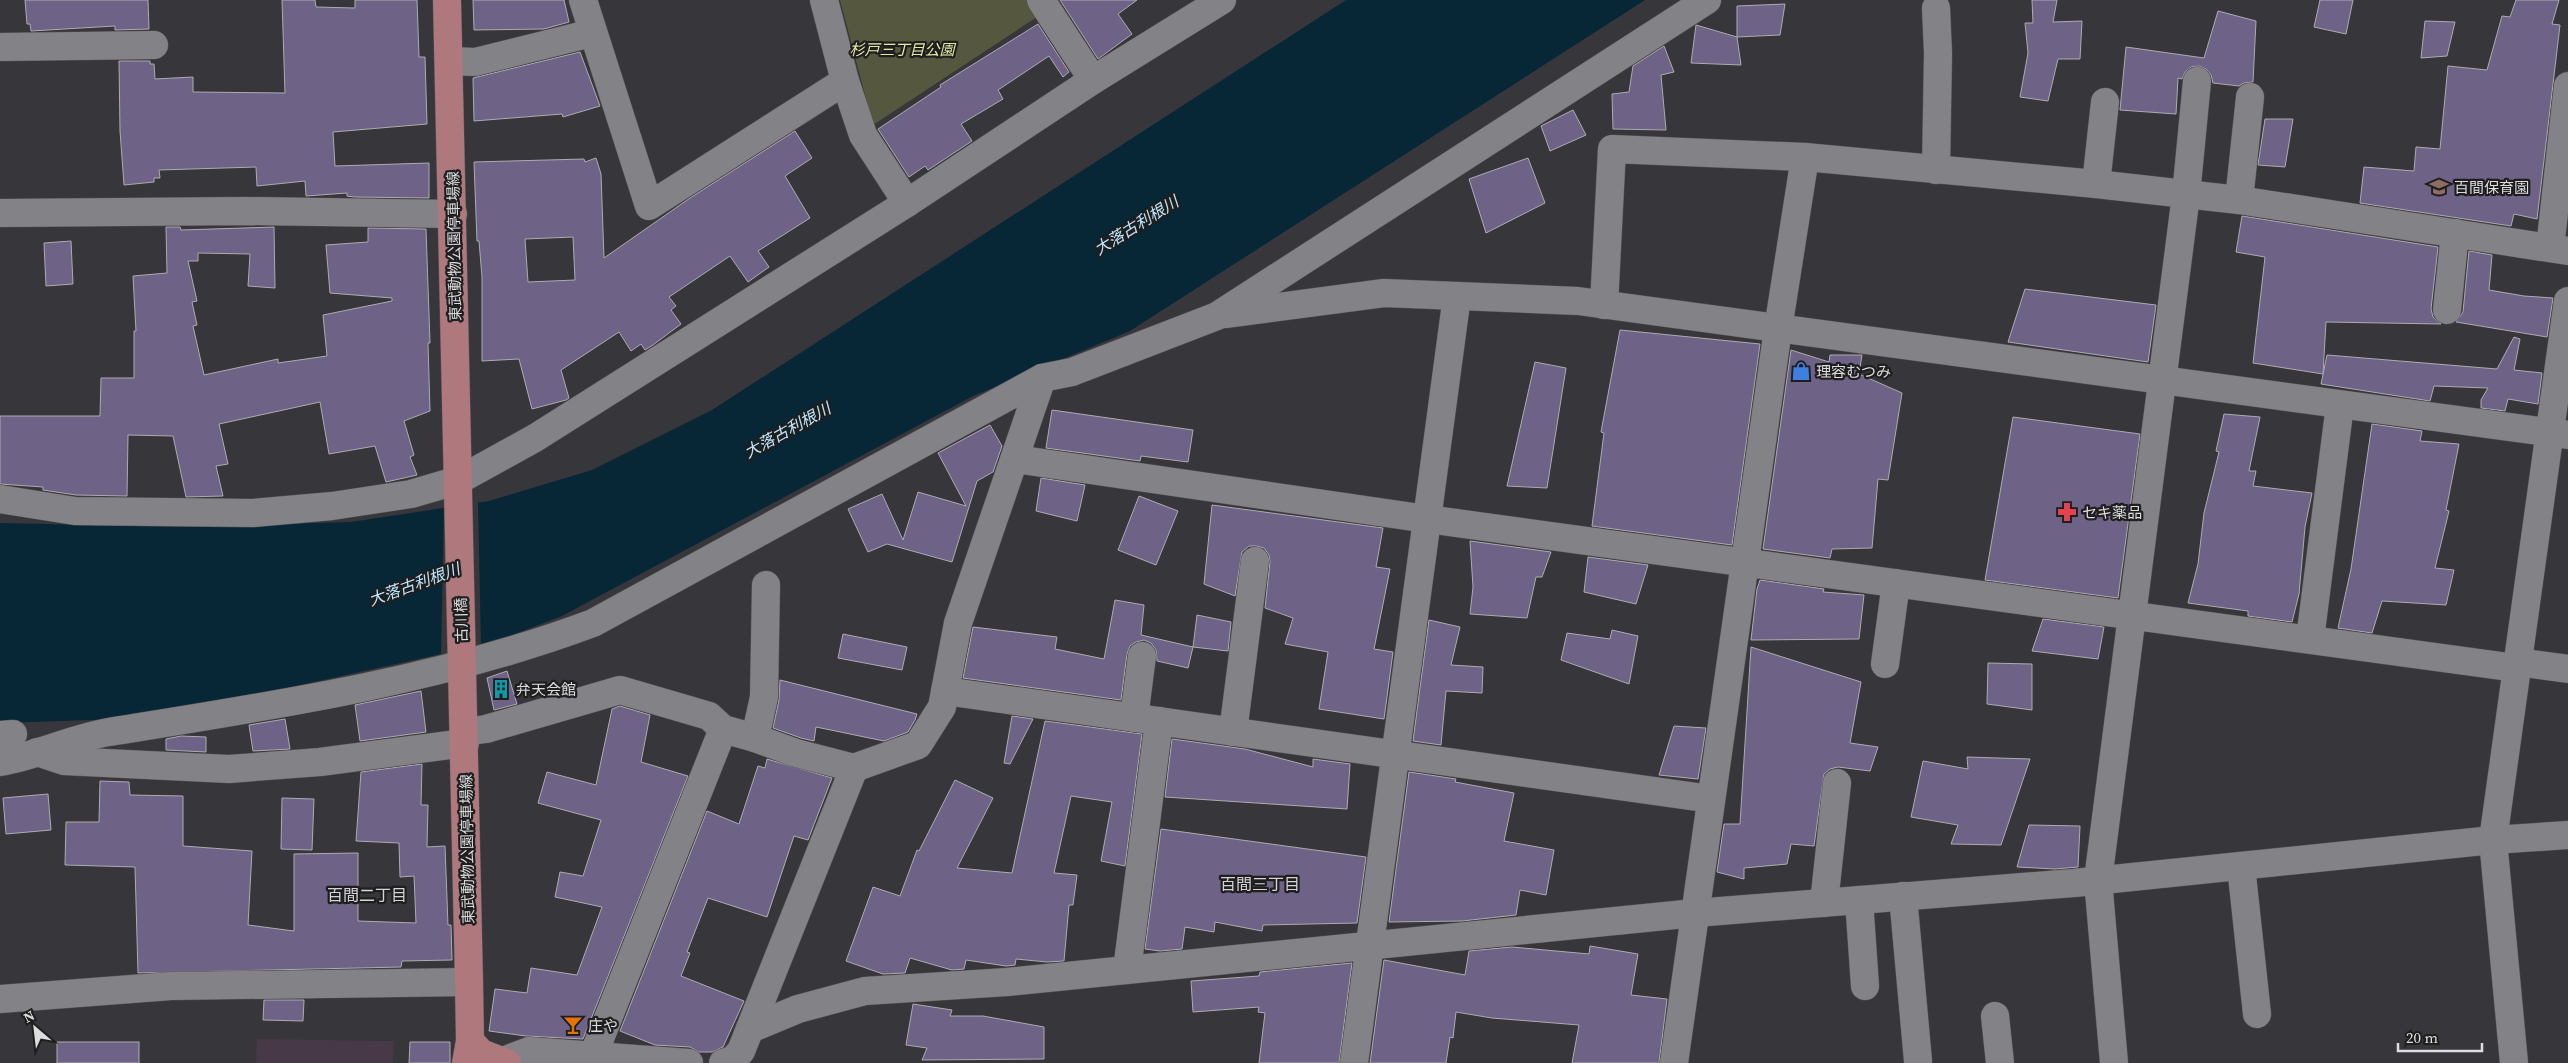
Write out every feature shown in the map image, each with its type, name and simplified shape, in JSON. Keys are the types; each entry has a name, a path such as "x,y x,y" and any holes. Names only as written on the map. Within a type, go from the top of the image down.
{"main road":[{"name":"東武動物公園停車場線","path":"447,0 459,486"},
{"name":"古川橋","path":"459,486 462,662"},
{"name":"東武動物公園停車場線","path":"462,662 469,982 468,1052"},
{"path":"468,1052 481,1053 502,1062"}],"street":[{"path":"583,0 649,206 844,81"},
{"path":"824,0 844,81 864,135 907,203"},
{"path":"1041,0 1092,80"},
{"path":"0,499 75,511 253,513 332,506 459,486 907,203 1092,80 1222,0"},
{"path":"0,762 90,736 244,711 539,644 593,623 1042,378 1072,372 1217,316 1707,0"},
{"path":"1936,8 1938,53 1936,170"},
{"path":"450,61 475,62 592,33"},
{"path":"0,47 154,45"},
{"path":"2114,1063 2098,880 2163,381 2186,195 2197,81"},
{"path":"1604,305 1612,149 1805,157 2096,184 2239,200 2559,250 2568,86"},
{"path":"2239,200 2250,98"},
{"path":"2096,184 2104,102"},
{"path":"1674,1063 1778,329 1805,157"},
{"path":"0,213 247,211 453,214"},
{"path":"2447,310 2454,233"},
{"path":"1217,316 1384,293 1578,301 2558,434"},
{"path":"1354,1063 1456,296"},
{"path":"2514,1063 2492,840 2517,665 2558,434 2568,301"},
{"path":"37,752 64,762 229,769 320,762 464,738 486,729 620,690 709,716 723,729 796,753 854,768 918,744 942,707 958,623 1016,459 1042,378"},
{"path":"2310,639 2340,405"},
{"path":"1016,459 1427,519 2132,615 2517,665 2568,669"},
{"path":"1233,732 1256,561"},
{"path":"1885,664 1896,583"},
{"path":"755,738 764,697 766,585"},
{"path":"1127,970 1147,720 1142,656"},
{"path":"945,691 1711,799"},
{"path":"580,1058 723,729"},
{"path":"731,1062 741,1051 854,768"},
{"path":"1824,903 1837,783"},
{"path":"750,1029 798,1009 864,991 1007,982 1695,912 2098,880 2492,840 2568,835"},
{"path":"2241,866 2257,1014"},
{"path":"1903,896 1918,1061"},
{"path":"1859,900 1865,986"},
{"path":"0,999 171,986 469,982"},
{"path":"1995,1016 2000,1063"},
{"path":"502,1062 529,1051 580,1058 689,1063"}],"shaded area":[{"path":"257,1039 394,1041 393,1063 256,1063"}],"green space":[{"name":"杉戸三丁目公園","path":"840,0 1029,0 1040,15 873,125"}],"water":[{"name":"大落古利根川","path":"1346,0 1645,0 1130,331 973,396 562,616 491,643 150,718 0,723 0,523 177,527 351,522 489,501 592,470 712,410"}],"pier":[{"path":"478,500 481,648 441,656 444,505"}],"building":[{"path":"25,0 148,0 149,29 115,30 115,26 31,31 30,24 27,24"},
{"path":"282,0 315,0 316,7 355,8 355,0 417,0 419,57 425,57 427,124 333,132 335,166 429,163 429,198 354,197 347,196 347,193 306,196 305,181 257,186 256,167 159,170 160,178 154,178 154,182 124,185 120,131 119,61 150,61 150,64 154,64 155,79 193,77 193,92 285,93"},
{"path":"473,0 564,0 569,22 544,29 474,30"},
{"path":"1060,0 1137,0 1118,14 1132,34 1098,59"},
{"path":"2032,0 2057,0 2053,22 2082,21 2080,59 2058,59 2048,101 2020,97 2028,53 2025,23 2033,23"},
{"path":"2320,0 2353,0 2346,34 2314,27"},
{"path":"2516,0 2559,0 2552,24 2560,25 2537,219 2514,214 2511,226 2360,203 2364,167 2414,171 2416,147 2440,149 2448,66 2487,70 2502,16 2510,17"},
{"path":"1785,4 1780,35 1737,37 1737,6"},
{"path":"2218,11 2256,21 2253,82 2244,83 2239,86 2213,83 2211,75 2206,69 2199,66 2191,67 2185,72 2182,79 2178,78 2176,114 2120,110 2126,47 2204,58"},
{"path":"2425,21 2455,22 2447,56 2421,58"},
{"path":"1038,24 1069,72 1063,77 1049,56 998,90 1003,99 961,124 972,141 928,170 925,166 909,177 878,129 941,87 940,85"},
{"path":"1696,25 1737,37 1741,65 1691,63"},
{"path":"1664,46 1674,72 1661,75 1666,130 1613,129 1612,94 1629,92 1633,66"},
{"path":"580,52 600,106 563,117 562,114 474,121 473,78"},
{"path":"1573,110 1586,135 1550,151 1541,126"},
{"path":"2265,119 2293,119 2285,167 2258,165"},
{"path":"795,131 812,158 785,176 810,218 758,251 769,267 748,282 730,256 669,297 676,306 671,310 681,324 653,345 645,350 641,344 631,351 619,332 561,370 569,398 566,400 532,409 519,359 482,361 482,277 479,241 477,241 474,162 584,159 585,162 596,158 601,174 604,258 690,198","holes":["573,237 575,280 528,282 525,239"]},
{"path":"1528,158 1545,203 1486,233 1469,179"},
{"path":"2242,216 2438,247 2431,309 2433,317 2441,324 2326,322 2323,374 2253,363 2265,257 2236,252"},
{"path":"166,227 180,227 181,230 274,227 275,288 248,286 250,254 198,253 198,261 188,261 197,301 192,302 197,325 193,326 204,375 278,359 278,363 327,356 323,315 392,301 392,298 330,293 326,245 368,242 368,228 426,229 430,411 404,421 414,455 410,457 417,475 386,482 375,446 329,454 320,402 219,424 228,464 216,466 223,496 186,497 173,436 128,435 127,496 76,495 43,490 43,487 0,484 0,416 100,416 101,378 134,378 134,331 136,331 133,276 167,273"},
{"path":"71,241 73,284 46,286 44,243"},
{"path":"2469,251 2492,255 2489,290 2524,296 2553,298 2547,337 2456,322 2463,312"},
{"path":"2025,289 2156,305 2148,362 2008,342"},
{"path":"1620,330 1760,344 1732,545 1592,526 1604,433 1601,432"},
{"path":"2514,337 2520,339 2514,370 2542,373 2538,404 2508,399 2505,411 2481,408 2481,400 2488,388 2434,386 2430,401 2321,384 2327,355 2497,369"},
{"path":"1791,350 1829,362 1830,355 1862,355 1859,374 1902,393 1888,480 1878,479 1872,548 1832,549 1830,558 1763,549"},
{"path":"1535,362 1566,368 1547,488 1507,486"},
{"path":"1052,410 1193,430 1188,462 1141,456 1140,461 1046,448"},
{"path":"2224,414 2260,417 2249,471 2256,471 2253,486 2312,493 2305,527 2299,594 2292,622 2248,616 2248,611 2188,603 2198,564 2204,513 2219,452 2216,451"},
{"path":"2013,417 2140,434 2118,598 1985,580"},
{"path":"2372,424 2422,431 2420,441 2459,444 2446,510 2449,511 2435,568 2454,570 2446,605 2382,601 2372,633 2338,628 2351,569"},
{"path":"990,425 1002,446 993,472 977,481 952,562 887,544 868,552 848,509 882,494 903,540 918,492 966,506 938,453"},
{"path":"1041,478 1085,485 1077,521 1036,511"},
{"path":"1139,496 1178,511 1156,565 1118,550"},
{"path":"1212,505 1383,528 1376,567 1390,569 1374,649 1393,652 1384,719 1319,709 1328,652 1285,644 1293,618 1265,608 1270,562 1269,555 1264,548 1249,546 1242,552 1235,596 1204,584"},
{"path":"1470,541 1551,552 1542,577 1536,577 1527,618 1470,614 1473,587"},
{"path":"1588,557 1648,565 1636,604 1584,592"},
{"path":"1760,580 1824,589 1823,592 1864,595 1859,639 1751,640 1757,589"},
{"path":"1115,600 1144,605 1141,635 1193,647 1188,668 1157,661 1156,650 1151,643 1144,640 1130,646 1127,654 1121,700 963,678 973,627 1057,637 1055,649 1104,659"},
{"path":"1197,615 1231,622 1228,651 1193,647"},
{"path":"2043,619 2104,627 2098,659 2032,651"},
{"path":"1429,620 1460,627 1451,665 1483,667 1482,693 1446,691 1441,745 1413,741"},
{"path":"1612,630 1638,636 1629,684 1561,660 1567,633 1610,639"},
{"path":"843,634 907,647 902,670 838,658"},
{"path":"1751,647 1861,682 1850,743 1878,747 1870,771 1838,767 1830,769 1824,774 1814,846 1791,844 1787,864 1744,868 1744,879 1717,872 1724,824 1740,824"},
{"path":"1988,663 2032,664 2032,710 1987,704"},
{"name":"弁天会館","path":"507,671 517,704 494,710 487,678"},
{"path":"780,680 917,714 908,732 884,741 816,727 814,741 801,738 773,728 779,700"},
{"path":"421,691 426,732 360,741 355,705"},
{"path":"620,706 650,715 641,762 688,776 583,1039 526,1036 489,1031 495,989 527,993 531,968 577,975 602,907 555,897 560,872 583,876 601,820 538,803 547,772 596,785 612,709"},
{"path":"1012,716 1033,719 1010,764 1004,763"},
{"path":"285,719 290,749 253,751 249,725"},
{"path":"1045,721 1142,734 1125,866 1101,861 1112,802 1071,796 1054,873 1077,875 1073,905 1069,905 1064,961 1047,962 1016,959 1015,965 1006,966 966,960 964,969 952,970 910,958 905,973 883,974 846,961 873,887 900,896 917,850 919,851 955,780 993,798 957,868 1012,873"},
{"path":"1674,726 1706,728 1698,779 1659,775"},
{"path":"181,736 206,737 206,752 166,750 166,739"},
{"path":"1172,739 1245,749 1313,767 1313,759 1350,764 1347,809 1165,797"},
{"path":"1967,757 2030,759 2001,845 1951,844 1958,825 1911,817 1923,761 1968,769"},
{"path":"767,759 832,778 808,840 794,836 767,917 708,898 687,952 690,953 681,976 744,1001 723,1047 712,1052 699,1052 690,1047 655,1045 620,1031 707,811 739,824 758,766 765,768"},
{"path":"422,764 421,805 428,805 427,847 445,846 448,925 451,925 452,960 402,961 401,967 138,973 135,867 65,865 66,822 99,822 100,781 129,782 130,795 183,796 183,846 252,851 248,925 294,931 294,854 358,853 358,921 416,923 414,876 400,877 399,843 356,841 361,772"},
{"path":"1409,772 1456,779 1455,782 1514,793 1504,841 1554,850 1546,895 1520,890 1516,915 1462,921 1389,922"},
{"path":"48,794 51,830 6,834 3,798"},
{"path":"282,798 314,799 312,850 281,849"},
{"path":"2029,825 2080,826 2078,867 2055,869 2017,867"},
{"path":"1161,829 1366,857 1357,923 1263,925 1262,931 1215,922 1214,932 1185,927 1182,949 1160,951 1145,949"},
{"path":"1590,946 1638,954 1631,995 1667,999 1659,1063 1572,1063 1579,1025 1492,1018 1456,1012 1453,1038 1450,1037 1446,1063 1370,1063 1384,960 1465,975 1469,951 1512,947 1589,954"},
{"path":"1352,963 1339,1063 1259,1063 1265,1013 1258,1012 1259,1007 1193,1012 1191,981 1259,976 1260,972"},
{"path":"264,1000 304,1000 303,1021 263,1020"},
{"path":"913,1004 952,1010 950,1016 983,1016 1044,1027 1044,1059 922,1060 927,1048 906,1045"},
{"path":"57,1042 139,1042 139,1063 57,1063"},
{"path":"410,1042 450,1042 450,1063 409,1063"}],"place":[{"name":"百間保育園","path":"2439,187"},
{"name":"理容むつみ","path":"1801,371"},
{"name":"セキ薬品","path":"2067,512"},
{"name":"弁天会館","path":"501,689"},
{"name":"庄や","path":"573,1025"}],"district":[{"name":"百間三丁目","path":"1260,884"},
{"name":"百間二丁目","path":"367,895"}]}
